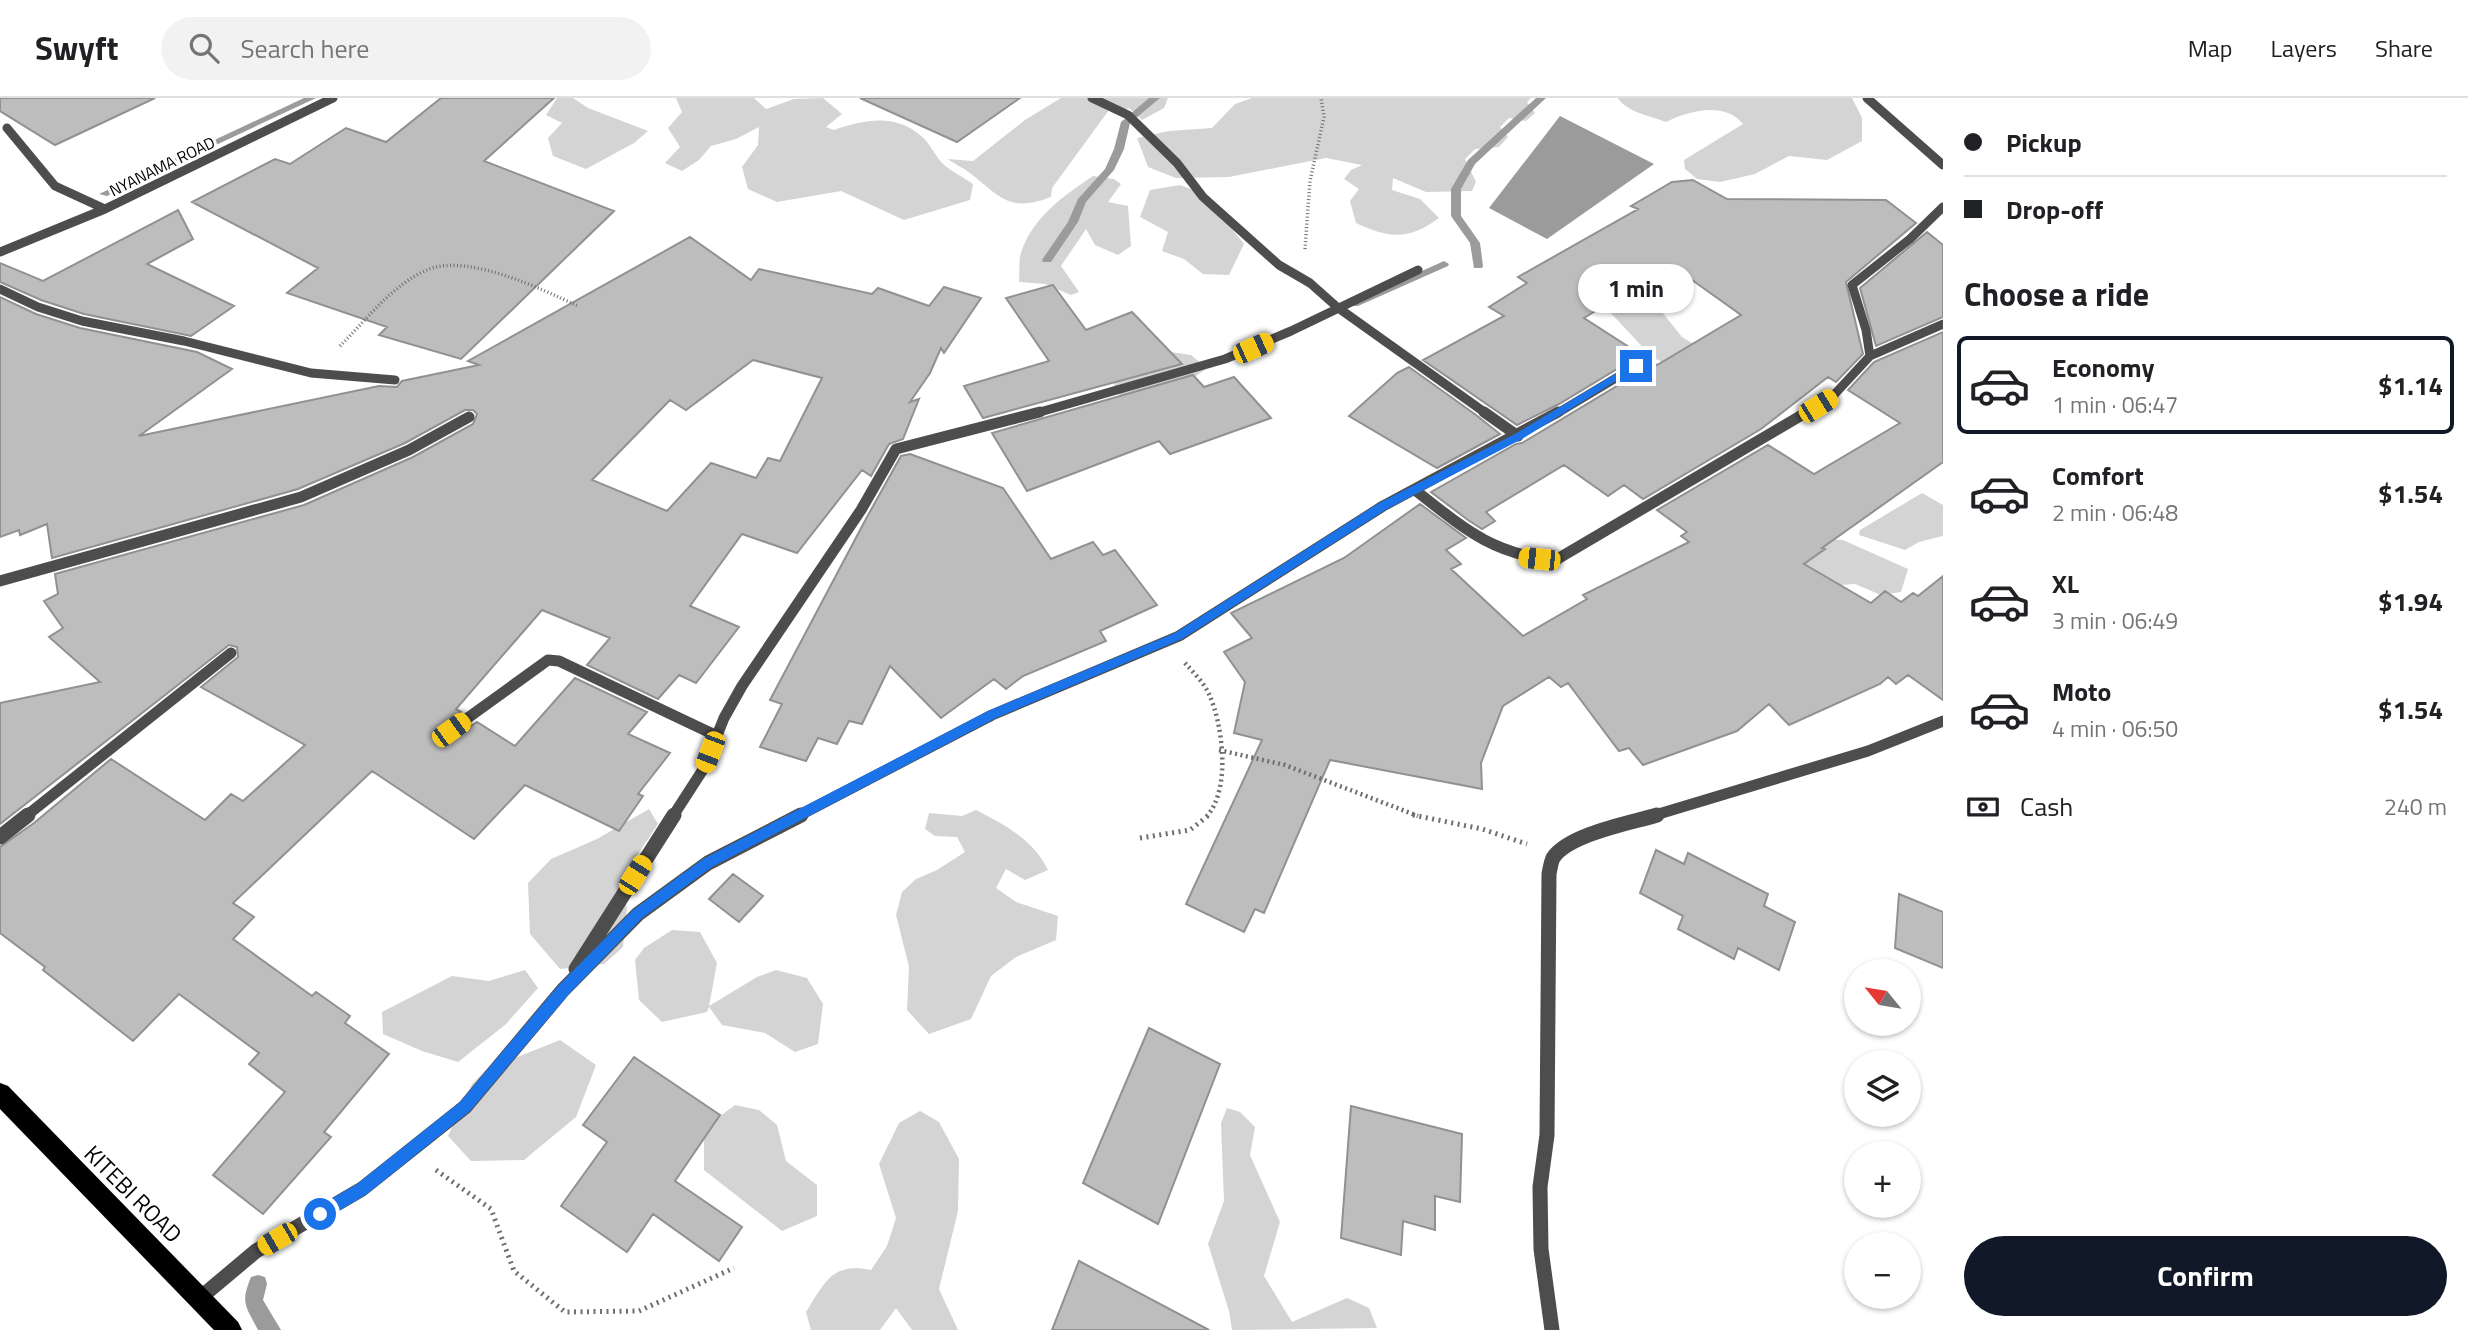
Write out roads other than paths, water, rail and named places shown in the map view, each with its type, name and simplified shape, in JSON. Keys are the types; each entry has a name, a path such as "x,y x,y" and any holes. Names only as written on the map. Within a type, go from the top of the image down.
{"main road":[{"name":"KITEBI ROAD","path":"0,1094 230,1330"}],"street":[{"name":"NYANAMA ROAD","path":"0,252 105,209 333,98"},
{"path":"1092,98 1128,115 1177,163 1203,197 1279,265 1310,284 1337,307 1518,436"},
{"path":"1867,98 1943,165"},
{"path":"7,128 55,186 105,209"},
{"path":"1870,356 1866,330 1852,285 1910,239 1943,207"},
{"path":"563,990 704,768 742,686 861,510 895,449 989,426 1216,362 1291,331 1418,270"},
{"path":"0,289 38,307 82,321 184,341 311,373 395,380"},
{"path":"1415,490 1482,543 1523,558 1554,561 1832,397 1870,356 1943,324"},
{"path":"200,1298 256,1251 362,1189 465,1107 563,990 638,914 708,863 992,715 1167,640 1317,550 1383,506 1518,436 1636,366"},
{"path":"0,581 300,497 409,450 469,417"},
{"path":"0,838 231,653"},
{"path":"451,730 548,660 559,661 717,736"},
{"path":"1552,1330 1541,1249 1540,1187 1547,1135 1547,924 1551,889 1549,874 1553,858 1565,847 1583,837 1868,751 1943,721"}],"waterway":[{"path":"104,194 311,98"},
{"path":"1047,260 1073,222 1081,201 1109,170 1119,149 1126,122 1155,98"},
{"path":"1478,266 1475,243 1456,216 1456,189 1471,162 1541,98"},
{"path":"1354,304 1444,264"},
{"path":"258,1284 253,1301 265,1324 272,1330"}]}
